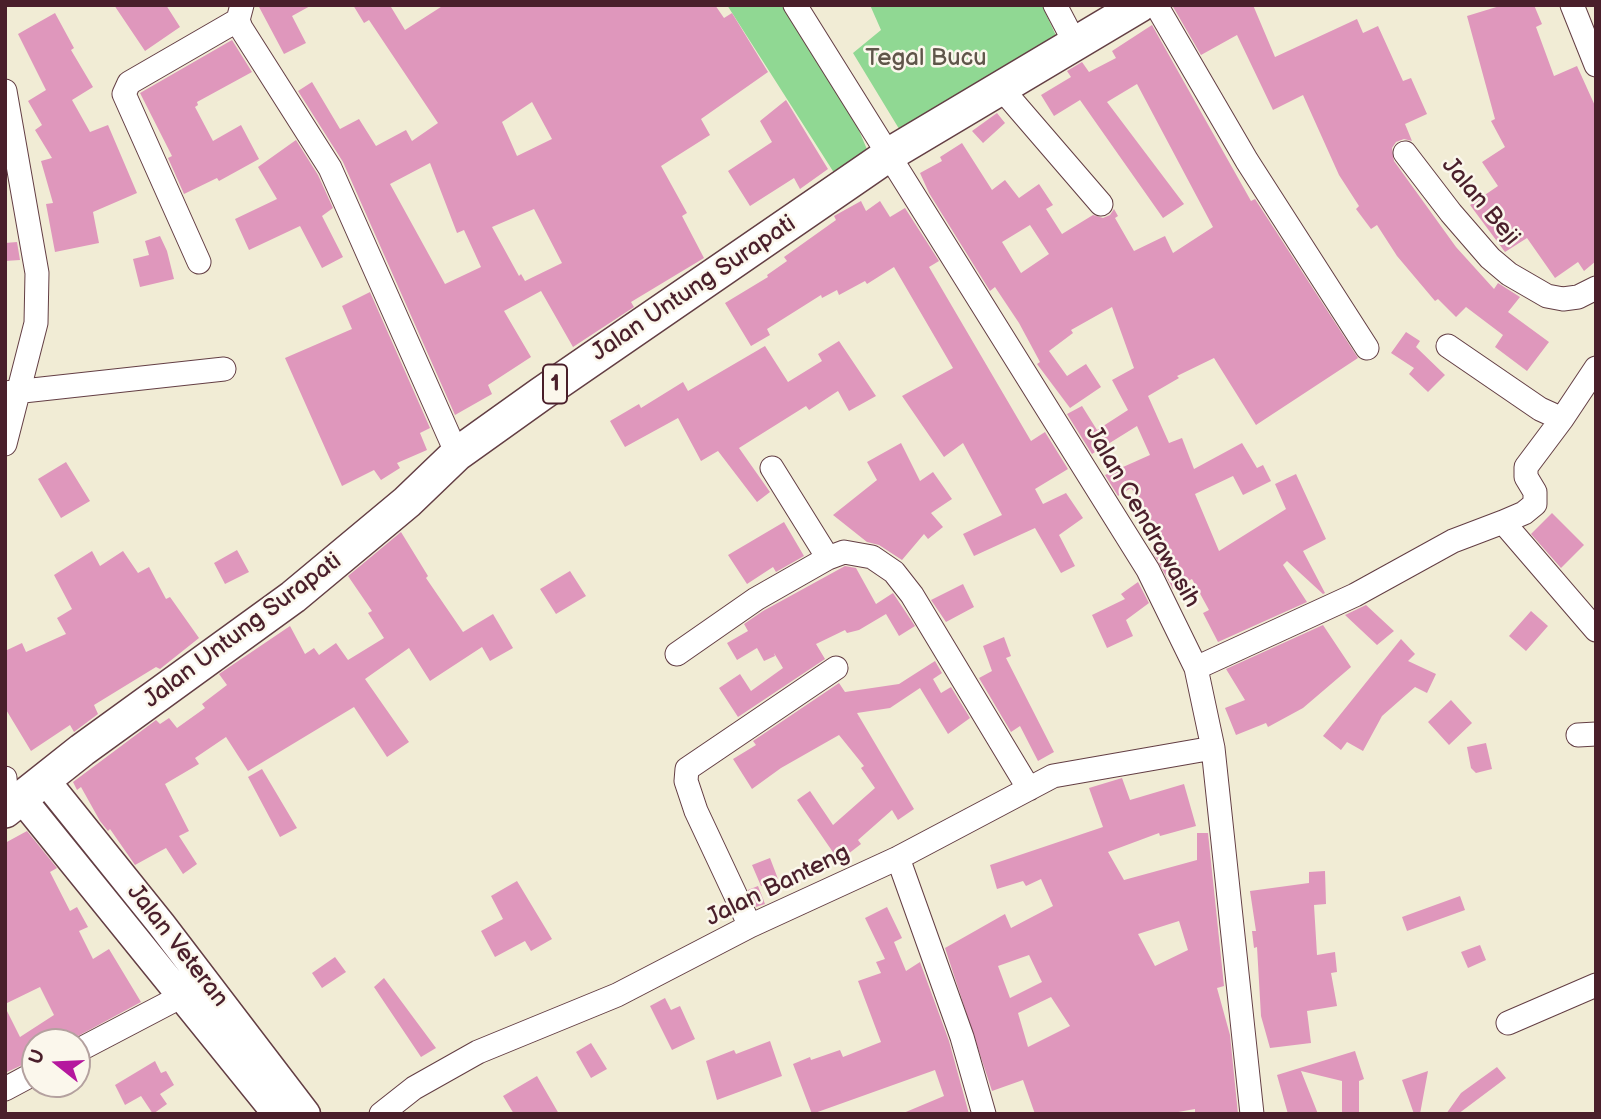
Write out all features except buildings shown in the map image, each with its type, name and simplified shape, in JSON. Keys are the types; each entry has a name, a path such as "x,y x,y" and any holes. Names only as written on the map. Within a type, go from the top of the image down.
{"highway":[{"name":"Jalan Untung Surapati","path":"17,796 293,597 407,502 457,454 658,312 891,154 1140,5"}],"main road":[{"name":"Jalan Veteran","path":"17,796 276,1114"},
{"name":"Jalan Veteran","path":"17,796 161,924 306,1114"}],"street":[{"name":"Jalan Cendrawasih","path":"796,5 1148,570 1196,668 1213,748 1252,1114"},
{"path":"1055,5 1076,45"},
{"path":"1156,5 1247,161 1367,348"},
{"path":"1572,5 1596,65"},
{"path":"199,262 124,94 129,83 240,13 330,168 457,454"},
{"path":"1001,88 1101,204"},
{"path":"5,91 37,273 36,323 11,391 5,444"},
{"name":"Jalan Beji","path":"1405,153 1490,258 1508,274 1547,296 1563,299 1594,294"},
{"path":"1448,346 1540,409 1562,419"},
{"path":"1196,668 1354,595 1453,541 1524,513 1535,504 1535,492 1526,477 1526,467 1596,368"},
{"path":"11,391 223,369"},
{"path":"772,468 828,558"},
{"path":"1503,522 1596,630"},
{"path":"677,654 755,599 828,558 857,552 872,557 894,572 912,595 1029,789"},
{"path":"750,926 696,811 686,781 687,769 836,668"},
{"name":"Jalan Banteng","path":"382,1114 414,1088 478,1052 617,995 750,926 898,858 1053,776 1213,748"},
{"path":"898,858 962,1037 984,1114"},
{"path":"1508,1023 1596,985"},
{"path":"91,1044 182,996"},
{"path":"5,1089 21,1080"}],"green space":[{"path":"727,5 782,5 853,116 871,159 838,179"},
{"name":"Tegal Bucu","path":"870,5 1042,5 1058,40 904,137 853,53 881,30"}]}
